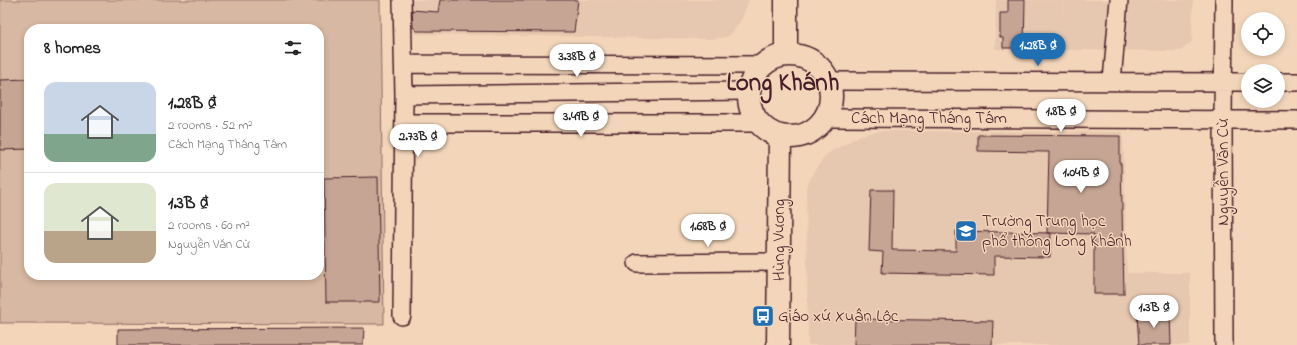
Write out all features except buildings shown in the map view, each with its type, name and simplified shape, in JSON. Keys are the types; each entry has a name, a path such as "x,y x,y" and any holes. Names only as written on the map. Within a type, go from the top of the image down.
{"main road":[{"path":"786,0 786,55"},
{"path":"786,55 804,57 819,66 829,81 831,100 825,118 813,130 797,136 780,136 768,131 759,123 749,102 749,90 756,72 763,65 774,58 786,55"},
{"name":"Hùng Vương","path":"778,345 780,136"}],"street":[{"path":"402,0 404,64 402,316"},
{"path":"1112,81 1119,0"},
{"name":"Nguyễn Văn Cừ","path":"1224,0 1224,345"},
{"path":"404,64 763,65"},
{"path":"829,81 1241,82"},
{"path":"1285,82 1297,82"},
{"path":"404,95 749,90"},
{"name":"Cách Mạng Tháng Tám","path":"825,118 1297,120"},
{"path":"404,123 759,123"},
{"path":"637,263 779,262"}],"shaded area":[{"path":"0,0 380,0 384,324 0,323"},
{"path":"402,0 749,0 742,18 733,32 727,37 713,39 415,34 402,18"},
{"path":"996,0 1062,0 1062,22 1063,0 1193,0 1192,41 1181,51 995,49"},
{"name":"Trường Trung học phổ thông Long Khánh","path":"880,131 1123,132 1127,273 1190,273 1190,345 808,345 806,188 814,171 827,154 861,135"}],"place":[{"name":"Trường Trung học phổ thông Long Khánh","path":"966,231"},
{"name":"Giáo xứ Xuân Lộc","path":"763,316"}],"district":[{"name":"Long Khánh","path":"783,84"}]}
